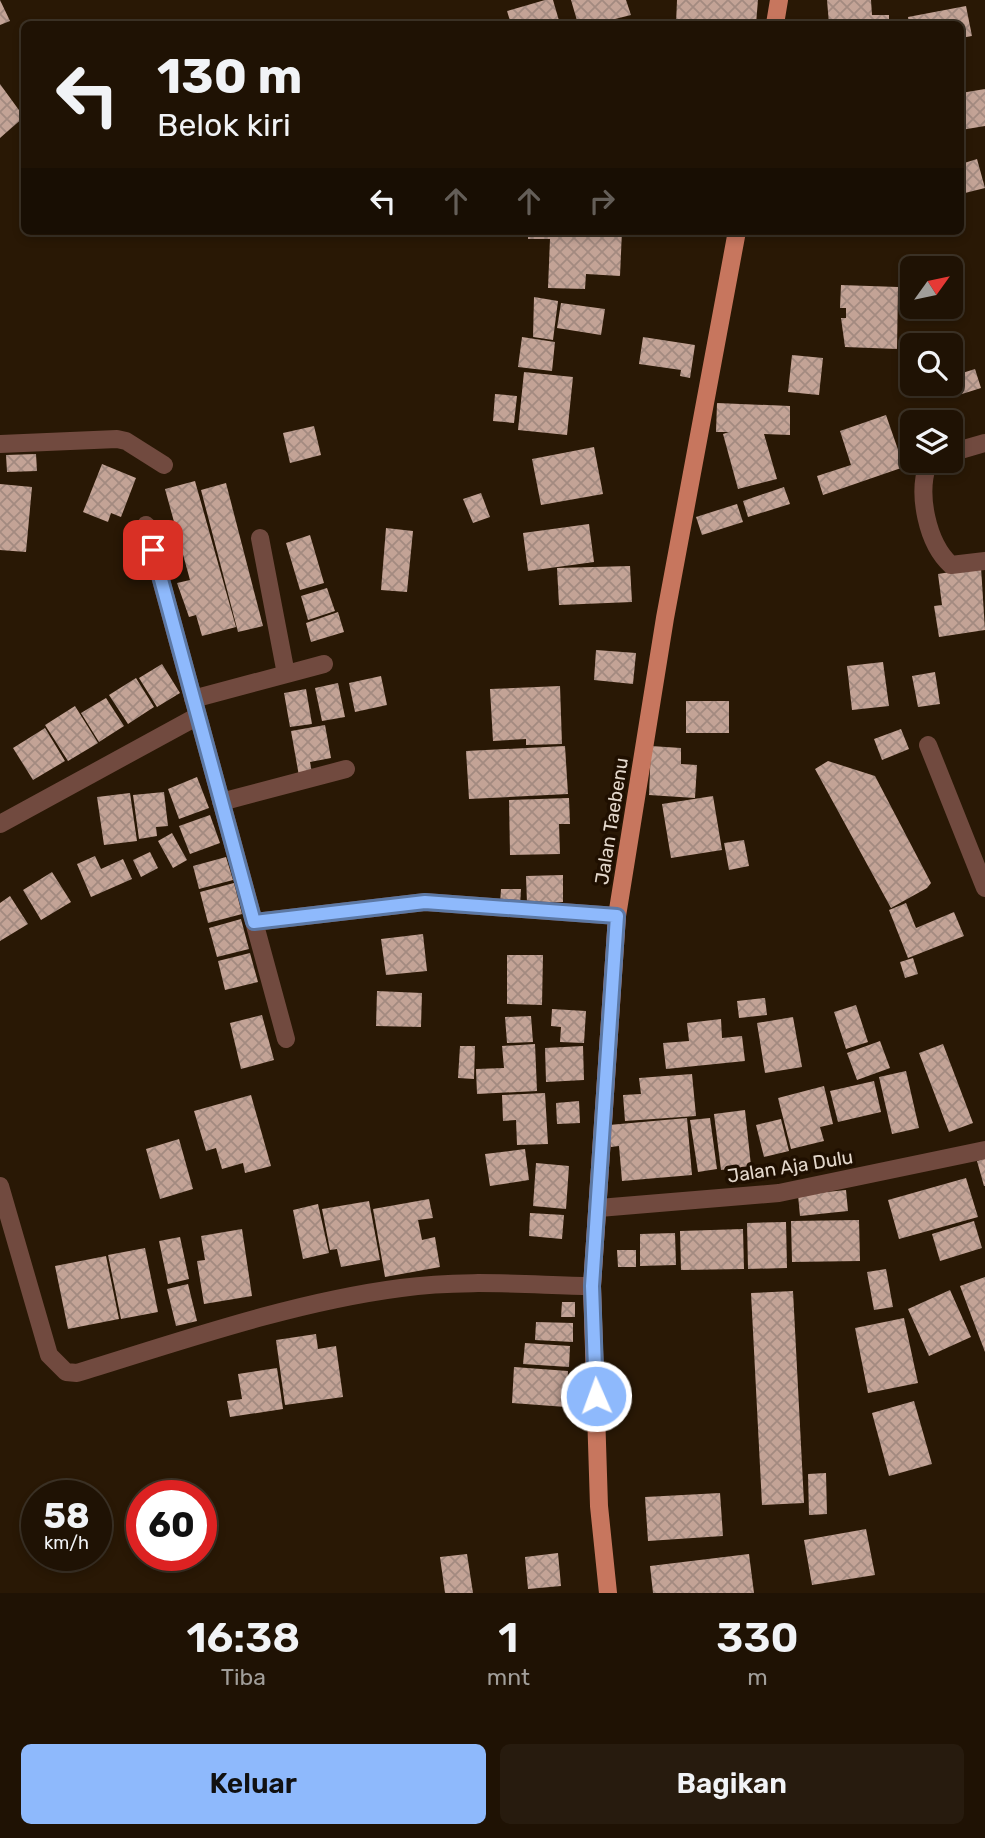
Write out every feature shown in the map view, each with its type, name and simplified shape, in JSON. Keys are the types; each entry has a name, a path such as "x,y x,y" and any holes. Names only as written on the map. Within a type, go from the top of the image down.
{"main road":[{"path":"776,21 779,0"},
{"name":"Jalan Taebenu","path":"608,1593 599,1506 592,1286 617,916 665,618 736,235"}],"street":[{"path":"0,444 117,439 126,441 164,465"},
{"path":"963,447 985,443"},
{"path":"925,473 922,480 930,531 939,554 951,565 985,561"},
{"path":"146,525 286,1039"},
{"path":"260,538 286,674"},
{"path":"0,824 196,708 286,674 324,664"},
{"path":"928,745 985,888"},
{"path":"221,802 346,769"},
{"path":"254,922 425,902 617,916"},
{"name":"Jalan Aja Dulu","path":"599,1208 779,1193 985,1150"},
{"path":"0,1186 49,1355 66,1372 77,1373 246,1320 399,1288 459,1283 592,1286"}],"building":[{"path":"0,0 10,21 0,25"},
{"path":"553,0 559,21 510,21 507,11"},
{"path":"571,0 626,0 631,15 607,21 577,21"},
{"path":"677,0 758,0 756,21 676,21"},
{"path":"827,0 871,0 872,15 889,15 889,21 829,21"},
{"path":"966,6 972,36 964,37 964,21 909,21 908,17"},
{"path":"0,84 21,113 21,120 0,138"},
{"path":"985,89 985,126 964,130 964,92"},
{"path":"977,159 985,188 964,193 964,163"},
{"path":"528,235 622,235 620,276 586,274 585,289 548,288 550,239 528,239"},
{"path":"841,285 898,287 897,349 845,347 841,318 846,318 846,308 840,308"},
{"path":"534,297 558,301 553,340 533,337"},
{"path":"561,303 605,309 601,335 557,328"},
{"path":"522,337 555,342 552,371 518,367"},
{"path":"643,337 695,345 690,378 680,376 681,370 639,364"},
{"path":"792,355 823,358 819,395 788,392"},
{"path":"975,369 981,388 963,394 963,373"},
{"path":"524,372 573,377 567,435 518,430"},
{"path":"495,394 517,396 514,423 493,421"},
{"path":"717,403 790,406 790,435 764,434 777,479 738,489 723,434 729,432 716,432"},
{"path":"886,415 900,455 900,468 823,495 817,476 851,465 840,431"},
{"path":"314,426 321,455 290,463 283,433"},
{"path":"594,447 603,494 541,505 532,459"},
{"path":"36,454 37,471 7,472 6,455"},
{"path":"102,464 136,478 121,517 111,513 108,522 83,512"},
{"path":"195,481 236,627 202,636 196,615 189,617 177,583 190,580 165,489"},
{"path":"226,483 263,626 238,632 201,490"},
{"path":"0,484 32,487 26,552 0,550"},
{"path":"784,487 790,504 748,517 743,501"},
{"path":"481,493 490,517 473,523 463,499"},
{"path":"737,504 743,522 702,535 696,517"},
{"path":"589,524 594,562 528,571 523,533"},
{"path":"386,528 413,531 407,592 381,590"},
{"path":"310,535 324,583 300,590 286,543"},
{"path":"630,566 632,602 559,605 557,568"},
{"path":"981,567 985,630 939,637 934,606 942,605 938,574"},
{"path":"327,588 335,611 308,620 301,596"},
{"path":"338,612 344,632 311,642 306,623"},
{"path":"596,650 636,653 633,684 594,680"},
{"path":"883,662 889,706 852,710 847,666"},
{"path":"162,664 180,693 157,707 139,678"},
{"path":"935,672 940,704 918,707 912,676"},
{"path":"381,676 387,705 355,712 349,683"},
{"path":"136,678 154,707 128,724 109,695"},
{"path":"338,683 345,717 322,721 315,688"},
{"path":"560,686 562,744 526,745 526,739 493,741 490,689"},
{"path":"306,689 312,724 290,727 284,693"},
{"path":"106,698 124,726 99,742 81,713"},
{"path":"686,701 729,701 729,733 686,733"},
{"path":"75,706 98,743 68,761 45,725"},
{"path":"325,725 331,758 310,762 312,773 299,776 291,731"},
{"path":"45,728 65,761 33,780 13,748"},
{"path":"901,729 909,749 882,760 874,739"},
{"path":"565,746 568,794 469,799 466,751"},
{"path":"651,746 681,748 681,764 697,765 695,798 649,795"},
{"path":"828,761 875,776 931,883 927,888 891,908 815,769"},
{"path":"197,777 209,808 179,819 168,789"},
{"path":"164,792 168,826 156,827 157,836 139,839 133,795"},
{"path":"130,793 137,841 104,845 97,797"},
{"path":"713,796 722,850 671,858 662,804"},
{"path":"569,798 570,824 559,824 560,854 510,855 509,800"},
{"path":"210,815 220,843 190,854 179,826"},
{"path":"172,833 187,860 173,868 158,841"},
{"path":"744,840 749,866 729,870 724,843"},
{"path":"150,852 158,868 141,877 133,860"},
{"path":"95,856 101,869 123,859 132,879 91,897 77,864"},
{"path":"226,857 233,880 199,889 193,866"},
{"path":"52,872 71,902 41,920 23,890"},
{"path":"563,875 563,902 527,903 526,876"},
{"path":"234,883 242,914 208,923 200,892"},
{"path":"501,889 521,889 520,906 500,905"},
{"path":"10,896 28,924 0,941 0,903"},
{"path":"906,903 916,928 954,912 964,936 908,958 889,910"},
{"path":"241,919 249,949 217,957 209,928"},
{"path":"423,934 427,971 386,975 381,939"},
{"path":"250,953 258,982 225,990 218,961"},
{"path":"507,955 543,955 542,1005 507,1004"},
{"path":"913,958 918,974 905,978 900,962"},
{"path":"377,991 422,993 421,1027 376,1026"},
{"path":"765,998 767,1015 739,1018 737,1001"},
{"path":"856,1005 868,1042 846,1049 834,1012"},
{"path":"552,1009 586,1011 584,1043 560,1042 561,1027 551,1026"},
{"path":"262,1015 274,1060 241,1069 230,1023"},
{"path":"531,1016 533,1042 507,1043 505,1017"},
{"path":"793,1017 802,1067 765,1073 757,1023"},
{"path":"721,1019 722,1038 742,1036 745,1061 666,1069 663,1043 689,1041 687,1023"},
{"path":"880,1041 890,1068 857,1080 847,1053"},
{"path":"535,1044 537,1091 477,1094 476,1069 504,1068 502,1046"},
{"path":"943,1044 973,1123 949,1132 919,1053"},
{"path":"460,1046 475,1046 474,1079 458,1078"},
{"path":"583,1046 584,1080 546,1082 545,1048"},
{"path":"906,1071 919,1128 892,1134 879,1077"},
{"path":"692,1074 696,1116 625,1121 623,1095 641,1094 639,1078"},
{"path":"874,1081 881,1112 838,1122 830,1091"},
{"path":"824,1086 833,1124 820,1127 824,1141 791,1149 778,1098"},
{"path":"545,1093 548,1144 517,1145 516,1120 503,1121 502,1095"},
{"path":"251,1095 271,1166 245,1173 243,1163 222,1169 216,1148 206,1151 194,1111"},
{"path":"579,1101 580,1123 557,1124 556,1103"},
{"path":"745,1110 751,1166 721,1170 714,1114"},
{"path":"687,1118 692,1175 622,1181 619,1146 611,1147 609,1125"},
{"path":"710,1118 717,1169 698,1172 690,1120"},
{"path":"781,1119 789,1151 764,1157 756,1125"},
{"path":"179,1139 193,1189 160,1199 146,1149"},
{"path":"525,1149 529,1180 490,1186 485,1154"},
{"path":"985,1158 985,1186 984,1186 977,1161"},
{"path":"536,1163 569,1166 566,1209 533,1206"},
{"path":"966,1178 978,1217 899,1239 888,1200"},
{"path":"846,1190 848,1211 800,1216 798,1195"},
{"path":"429,1199 433,1218 418,1220 422,1240 435,1237 440,1267 385,1277 373,1209"},
{"path":"369,1201 380,1260 341,1267 337,1249 330,1250 322,1209"},
{"path":"318,1204 329,1253 303,1259 293,1210"},
{"path":"530,1213 564,1215 562,1239 529,1236"},
{"path":"859,1220 860,1261 792,1262 791,1221"},
{"path":"974,1221 982,1248 940,1261 932,1234"},
{"path":"786,1222 787,1268 748,1269 747,1223"},
{"path":"242,1229 252,1296 204,1304 197,1261 205,1260 201,1236"},
{"path":"743,1229 744,1269 681,1270 680,1231"},
{"path":"675,1233 676,1265 640,1266 640,1234"},
{"path":"180,1237 189,1279 168,1284 159,1241"},
{"path":"145,1248 158,1312 121,1319 108,1255"},
{"path":"617,1250 636,1250 636,1267 618,1267"},
{"path":"106,1256 119,1319 68,1329 55,1266"},
{"path":"886,1269 893,1307 874,1310 867,1272"},
{"path":"985,1277 985,1352 960,1286"},
{"path":"188,1284 197,1321 176,1326 167,1289"},
{"path":"950,1290 971,1337 929,1356 908,1309"},
{"path":"793,1291 804,1503 762,1505 751,1293"},
{"path":"562,1302 575,1302 575,1317 561,1317"},
{"path":"904,1318 918,1383 868,1393 855,1328"},
{"path":"536,1322 573,1323 573,1342 535,1340"},
{"path":"316,1334 318,1349 336,1346 343,1397 285,1405 276,1340"},
{"path":"525,1343 570,1346 569,1367 523,1364"},
{"path":"514,1367 568,1371 566,1407 512,1403"},
{"path":"277,1368 283,1409 230,1417 227,1401 242,1399 238,1374"},
{"path":"914,1401 932,1464 889,1476 872,1413"},
{"path":"826,1473 827,1514 809,1515 808,1474"},
{"path":"720,1493 723,1536 648,1541 645,1497"},
{"path":"866,1529 875,1575 812,1585 804,1540"},
{"path":"558,1553 561,1586 528,1589 525,1557"},
{"path":"467,1554 473,1593 445,1593 440,1557"},
{"path":"749,1554 754,1593 653,1593 650,1566"}],"route":[{"path":"153,550 254,922 372,906 425,902 617,916 592,1286 596,1396"}]}
